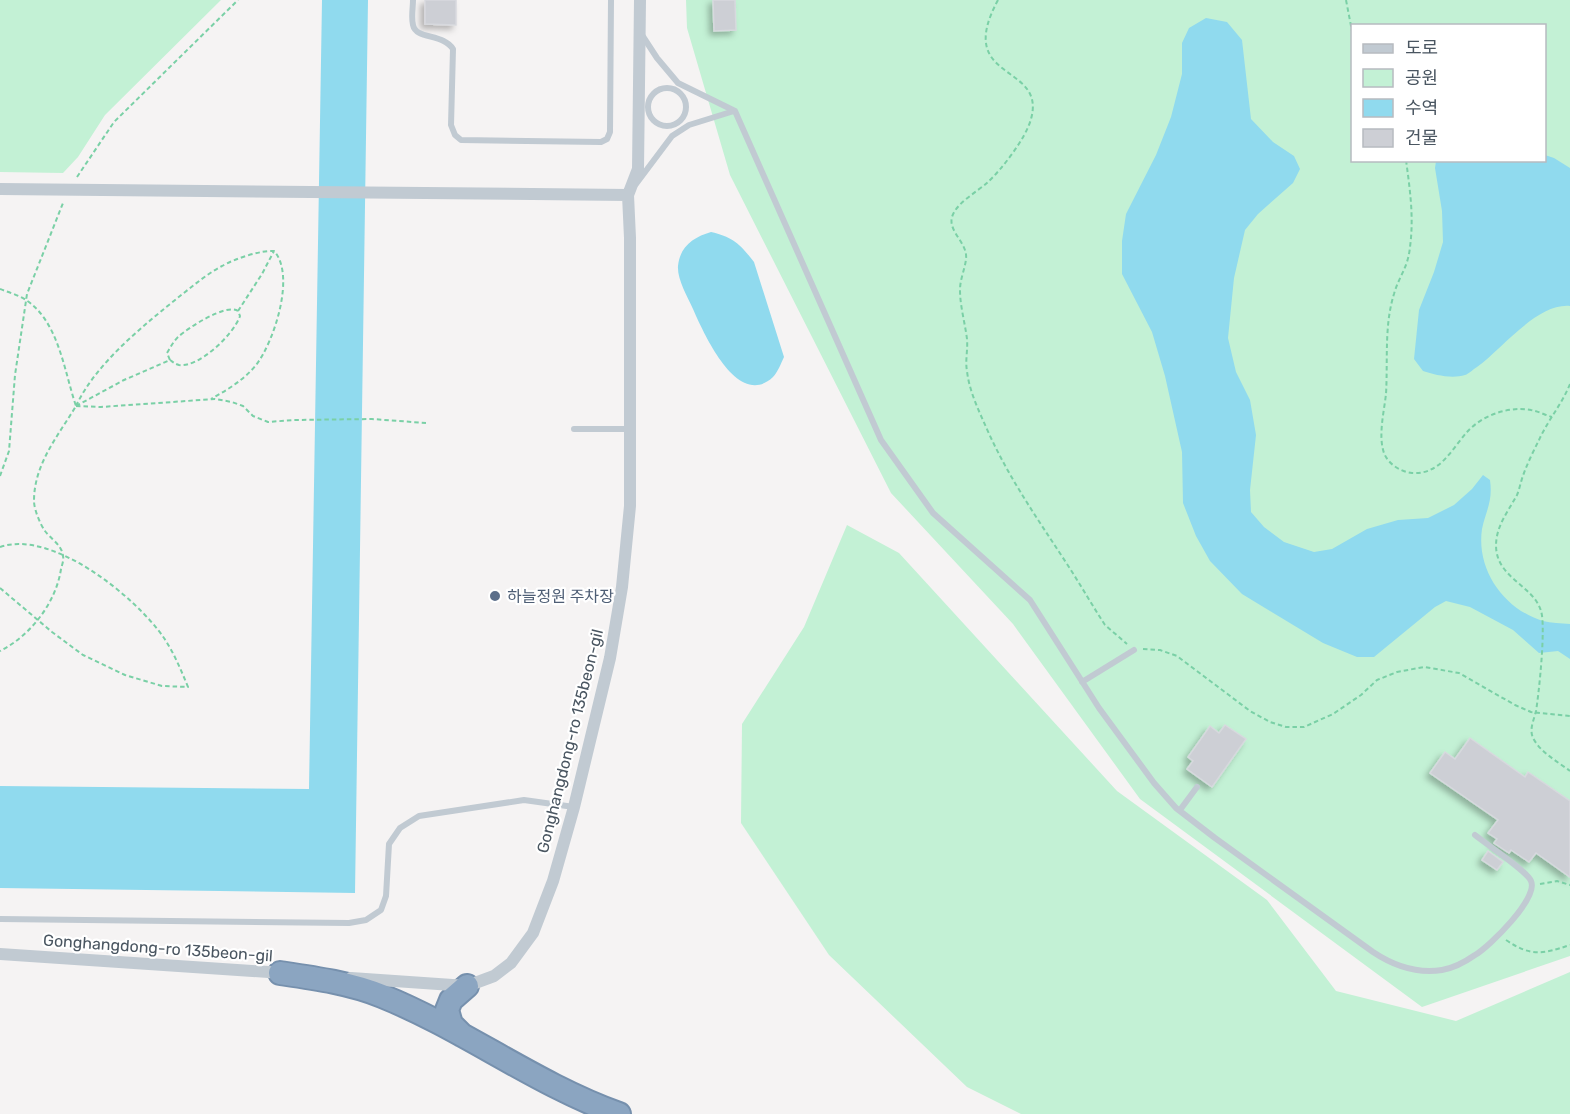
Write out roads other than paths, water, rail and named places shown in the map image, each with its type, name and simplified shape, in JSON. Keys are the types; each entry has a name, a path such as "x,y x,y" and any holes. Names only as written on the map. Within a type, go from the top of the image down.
{"highway":[{"path":"280,973 338,982 380,995 424,1015 545,1082 619,1114"},
{"path":"466,1038 451,1024 447,1010 451,1000 467,986"}],"street":[{"name":"Gonghangdong-ro 135beon-gil","path":"0,954 467,986 494,976 511,963 533,933 553,881 574,807 610,658 622,587 630,506 628,195 638,169 644,107 640,0"},
{"path":"0,189 628,195"}],"lane":[{"path":"413,0 415,30 420,34 441,38 453,49 451,125 461,140 590,142 607,140 610,132 611,0"},
{"path":"640,32 657,58 676,86 684,97 686,109 681,120 664,125 658,123 644,107 656,91 676,86 735,111 881,440 933,513 1030,600 1082,682 1149,775 1180,810 1373,952 1399,967 1427,971 1456,966 1477,954 1498,936 1527,901 1532,891 1532,881 1524,873 1475,835"},
{"path":"628,195 672,136 689,125 735,111"},
{"path":"676,123 680,131"},
{"path":"574,429 630,429"},
{"path":"1082,682 1134,650"},
{"path":"1180,810 1197,787"},
{"path":"0,918 349,922 366,920 381,910 386,896 389,844 400,828 420,816 524,800 574,807"}],"water":[{"path":"322,0 368,0 355,893 0,888 0,786 309,789"},
{"path":"1206,18 1227,22 1242,40 1251,119 1273,142 1294,156 1300,169 1293,183 1258,214 1245,230 1234,278 1228,338 1236,372 1250,400 1256,435 1250,490 1251,512 1264,527 1284,542 1314,552 1332,549 1367,529 1398,520 1428,518 1454,505 1472,489 1483,475 1490,480 1491,488 1481,544 1488,573 1505,597 1516,607 1543,621 1570,624 1570,659 1558,651 1539,653 1513,630 1470,607 1446,601 1435,607 1374,657 1357,657 1323,643 1242,594 1210,561 1196,536 1183,503 1182,452 1165,376 1152,332 1122,274 1122,241 1126,214 1156,155 1171,117 1182,74 1182,43 1189,28"},
{"path":"1546,155 1570,168 1570,306 1558,307 1533,319 1487,359 1460,376 1449,377 1423,371 1414,359 1419,310 1443,242 1442,211 1436,162 1546,162"},
{"path":"711,232 736,242 754,262 784,357 773,377 760,385 747,384 735,377 724,365 705,335 681,282 678,266 685,248 689,243"}],"place":[{"name":"하늘정원 주차장","path":"495,596"}]}
